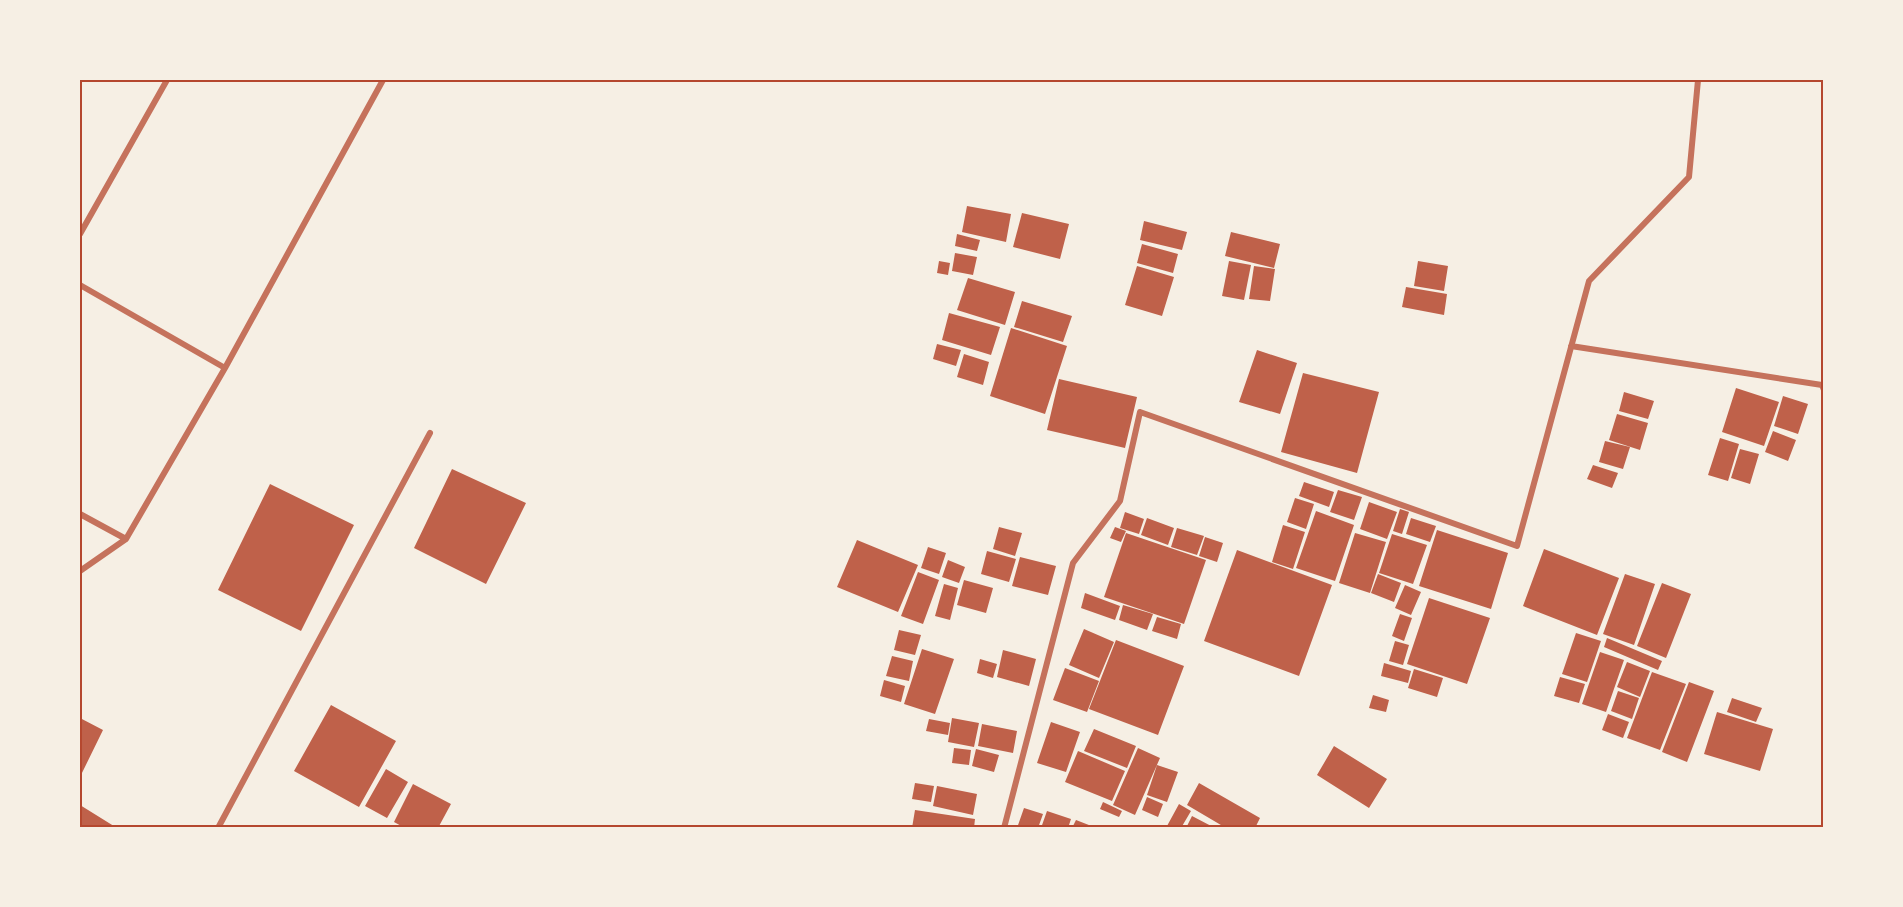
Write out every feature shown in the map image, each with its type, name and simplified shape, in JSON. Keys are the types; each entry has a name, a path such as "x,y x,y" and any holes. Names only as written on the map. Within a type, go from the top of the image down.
{"street":[{"path":"80,234 167,80"},
{"path":"80,571 126,539 225,368 383,80"},
{"path":"1004,828 1073,563 1120,501 1140,412 1517,546 1589,280 1689,177 1698,80"},
{"path":"80,285 225,368"},
{"path":"1571,346 1822,385 1824,390"},
{"path":"218,828 430,433"},
{"path":"80,514 126,539"}],"building":[{"path":"967,206 1011,214 1006,242 962,232"},
{"path":"1022,213 1069,224 1060,259 1013,247"},
{"path":"1144,221 1187,232 1182,250 1140,240"},
{"path":"1231,232 1280,244 1274,268 1225,256"},
{"path":"957,234 980,240 977,251 955,246"},
{"path":"1142,244 1178,254 1173,273 1137,263"},
{"path":"955,253 977,257 973,275 952,271"},
{"path":"939,261 950,263 948,275 937,273"},
{"path":"1229,261 1251,265 1244,300 1222,296"},
{"path":"1418,261 1448,266 1444,291 1414,286"},
{"path":"1137,266 1174,277 1162,316 1125,305"},
{"path":"1254,266 1275,269 1270,301 1249,299"},
{"path":"968,278 1015,292 1005,325 957,310"},
{"path":"1406,287 1447,294 1444,315 1402,307"},
{"path":"1022,301 1072,316 1063,342 1014,327"},
{"path":"949,313 1000,327 991,355 942,340"},
{"path":"1011,328 1067,346 1045,414 990,396"},
{"path":"937,344 961,350 956,366 933,359"},
{"path":"1257,350 1297,363 1280,414 1239,402"},
{"path":"964,354 989,362 983,385 957,377"},
{"path":"1303,373 1379,392 1357,473 1281,452"},
{"path":"1059,379 1137,397 1125,448 1047,430"},
{"path":"1736,388 1779,402 1764,446 1722,432"},
{"path":"1624,392 1654,401 1648,419 1619,411"},
{"path":"1783,396 1808,404 1798,434 1774,426"},
{"path":"1617,414 1648,423 1640,450 1609,440"},
{"path":"1773,431 1796,440 1788,461 1765,452"},
{"path":"1720,438 1739,444 1728,481 1708,475"},
{"path":"1605,441 1630,447 1623,469 1599,462"},
{"path":"1740,449 1759,454 1750,484 1731,478"},
{"path":"1593,465 1618,473 1612,488 1587,479"},
{"path":"452,469 526,503 486,584 414,548"},
{"path":"1304,482 1334,492 1329,507 1299,496"},
{"path":"270,484 354,525 301,631 218,590"},
{"path":"1338,490 1362,497 1354,520 1330,512"},
{"path":"1295,498 1314,504 1306,529 1287,522"},
{"path":"1369,502 1397,512 1387,539 1360,529"},
{"path":"1400,509 1409,512 1402,534 1393,531"},
{"path":"1316,511 1354,525 1335,581 1296,568"},
{"path":"1125,512 1144,519 1139,534 1120,528"},
{"path":"1147,518 1174,528 1168,545 1141,535"},
{"path":"1411,518 1436,526 1430,542 1406,534"},
{"path":"1283,525 1305,532 1293,569 1272,562"},
{"path":"999,527 1022,533 1015,556 993,549"},
{"path":"1115,527 1126,531 1121,542 1110,538"},
{"path":"1177,528 1204,536 1197,555 1171,547"},
{"path":"1437,530 1508,553 1491,609 1419,586"},
{"path":"1126,533 1206,560 1184,624 1104,597"},
{"path":"1355,533 1386,542 1370,593 1339,583"},
{"path":"1392,534 1427,545 1413,584 1379,573"},
{"path":"1205,537 1223,543 1217,562 1199,556"},
{"path":"857,540 918,565 898,612 837,587"},
{"path":"928,547 946,553 939,574 921,568"},
{"path":"1544,549 1619,578 1597,635 1523,606"},
{"path":"1237,550 1332,585 1299,676 1204,641"},
{"path":"987,551 1016,559 1009,582 981,574"},
{"path":"1020,557 1056,566 1048,595 1012,586"},
{"path":"948,560 965,567 959,583 942,577"},
{"path":"918,572 939,580 923,624 901,616"},
{"path":"1378,574 1401,583 1394,602 1371,593"},
{"path":"1625,574 1655,584 1634,645 1603,634"},
{"path":"964,580 993,588 986,613 957,605"},
{"path":"1662,583 1691,594 1666,658 1637,646"},
{"path":"944,584 958,588 950,620 935,616"},
{"path":"1405,585 1421,592 1411,615 1395,608"},
{"path":"1085,593 1120,606 1115,620 1081,608"},
{"path":"1429,598 1490,618 1467,684 1407,664"},
{"path":"1123,605 1153,614 1147,630 1119,620"},
{"path":"1400,614 1412,618 1404,641 1392,636"},
{"path":"1157,617 1181,624 1177,639 1152,631"},
{"path":"1084,629 1114,642 1099,678 1069,665"},
{"path":"899,630 921,635 915,655 894,650"},
{"path":"1576,633 1601,641 1587,682 1562,674"},
{"path":"1607,638 1662,661 1658,670 1604,647"},
{"path":"1116,640 1184,666 1158,735 1089,709"},
{"path":"1395,641 1409,645 1403,665 1389,661"},
{"path":"922,649 954,659 935,714 904,704"},
{"path":"1003,650 1036,659 1029,686 997,677"},
{"path":"1600,652 1624,660 1606,712 1582,704"},
{"path":"892,656 913,661 909,681 886,676"},
{"path":"980,659 997,664 993,678 977,673"},
{"path":"1627,662 1650,671 1640,697 1617,687"},
{"path":"1384,663 1411,671 1408,683 1381,676"},
{"path":"1065,668 1099,681 1087,712 1053,700"},
{"path":"1414,669 1443,678 1437,697 1408,688"},
{"path":"1652,672 1686,684 1660,750 1627,738"},
{"path":"1560,677 1585,684 1579,703 1554,696"},
{"path":"884,680 905,686 901,702 880,696"},
{"path":"1689,682 1714,691 1687,762 1662,752"},
{"path":"1618,691 1639,698 1632,719 1611,711"},
{"path":"1373,695 1389,700 1386,712 1369,708"},
{"path":"1732,698 1762,708 1756,722 1727,712"},
{"path":"331,705 396,741 359,807 294,771"},
{"path":"1717,712 1773,729 1760,771 1704,754"},
{"path":"1608,714 1629,722 1623,738 1602,730"},
{"path":"80,718 103,730 80,777"},
{"path":"952,718 979,723 974,747 948,742"},
{"path":"929,719 950,723 948,735 926,731"},
{"path":"1051,722 1080,732 1066,772 1037,763"},
{"path":"982,724 1017,731 1013,753 978,746"},
{"path":"1094,729 1136,746 1127,768 1084,751"},
{"path":"1334,746 1387,779 1369,808 1317,775"},
{"path":"954,748 971,750 969,765 952,763"},
{"path":"1138,748 1160,758 1135,815 1113,805"},
{"path":"976,749 999,755 994,772 972,766"},
{"path":"1078,751 1125,771 1112,801 1065,782"},
{"path":"1157,765 1178,772 1167,802 1147,795"},
{"path":"386,769 408,782 387,818 365,806"},
{"path":"915,783 934,786 931,802 912,799"},
{"path":"1199,783 1260,818 1255,828 1226,828 1187,805"},
{"path":"413,784 451,804 438,828 405,828 394,822"},
{"path":"937,786 977,794 973,815 933,806"},
{"path":"1147,797 1163,804 1158,817 1142,810"},
{"path":"1103,802 1122,811 1119,817 1100,809"},
{"path":"1179,804 1191,811 1181,828 1170,828 1167,826"},
{"path":"80,805 117,828 80,828"},
{"path":"1024,808 1043,814 1038,828 1017,828"},
{"path":"915,810 975,819 974,828 912,828"},
{"path":"1047,811 1071,819 1068,828 1041,828"},
{"path":"1192,816 1215,828 1186,828"},
{"path":"1076,820 1094,827 1094,828 1072,828"}]}
